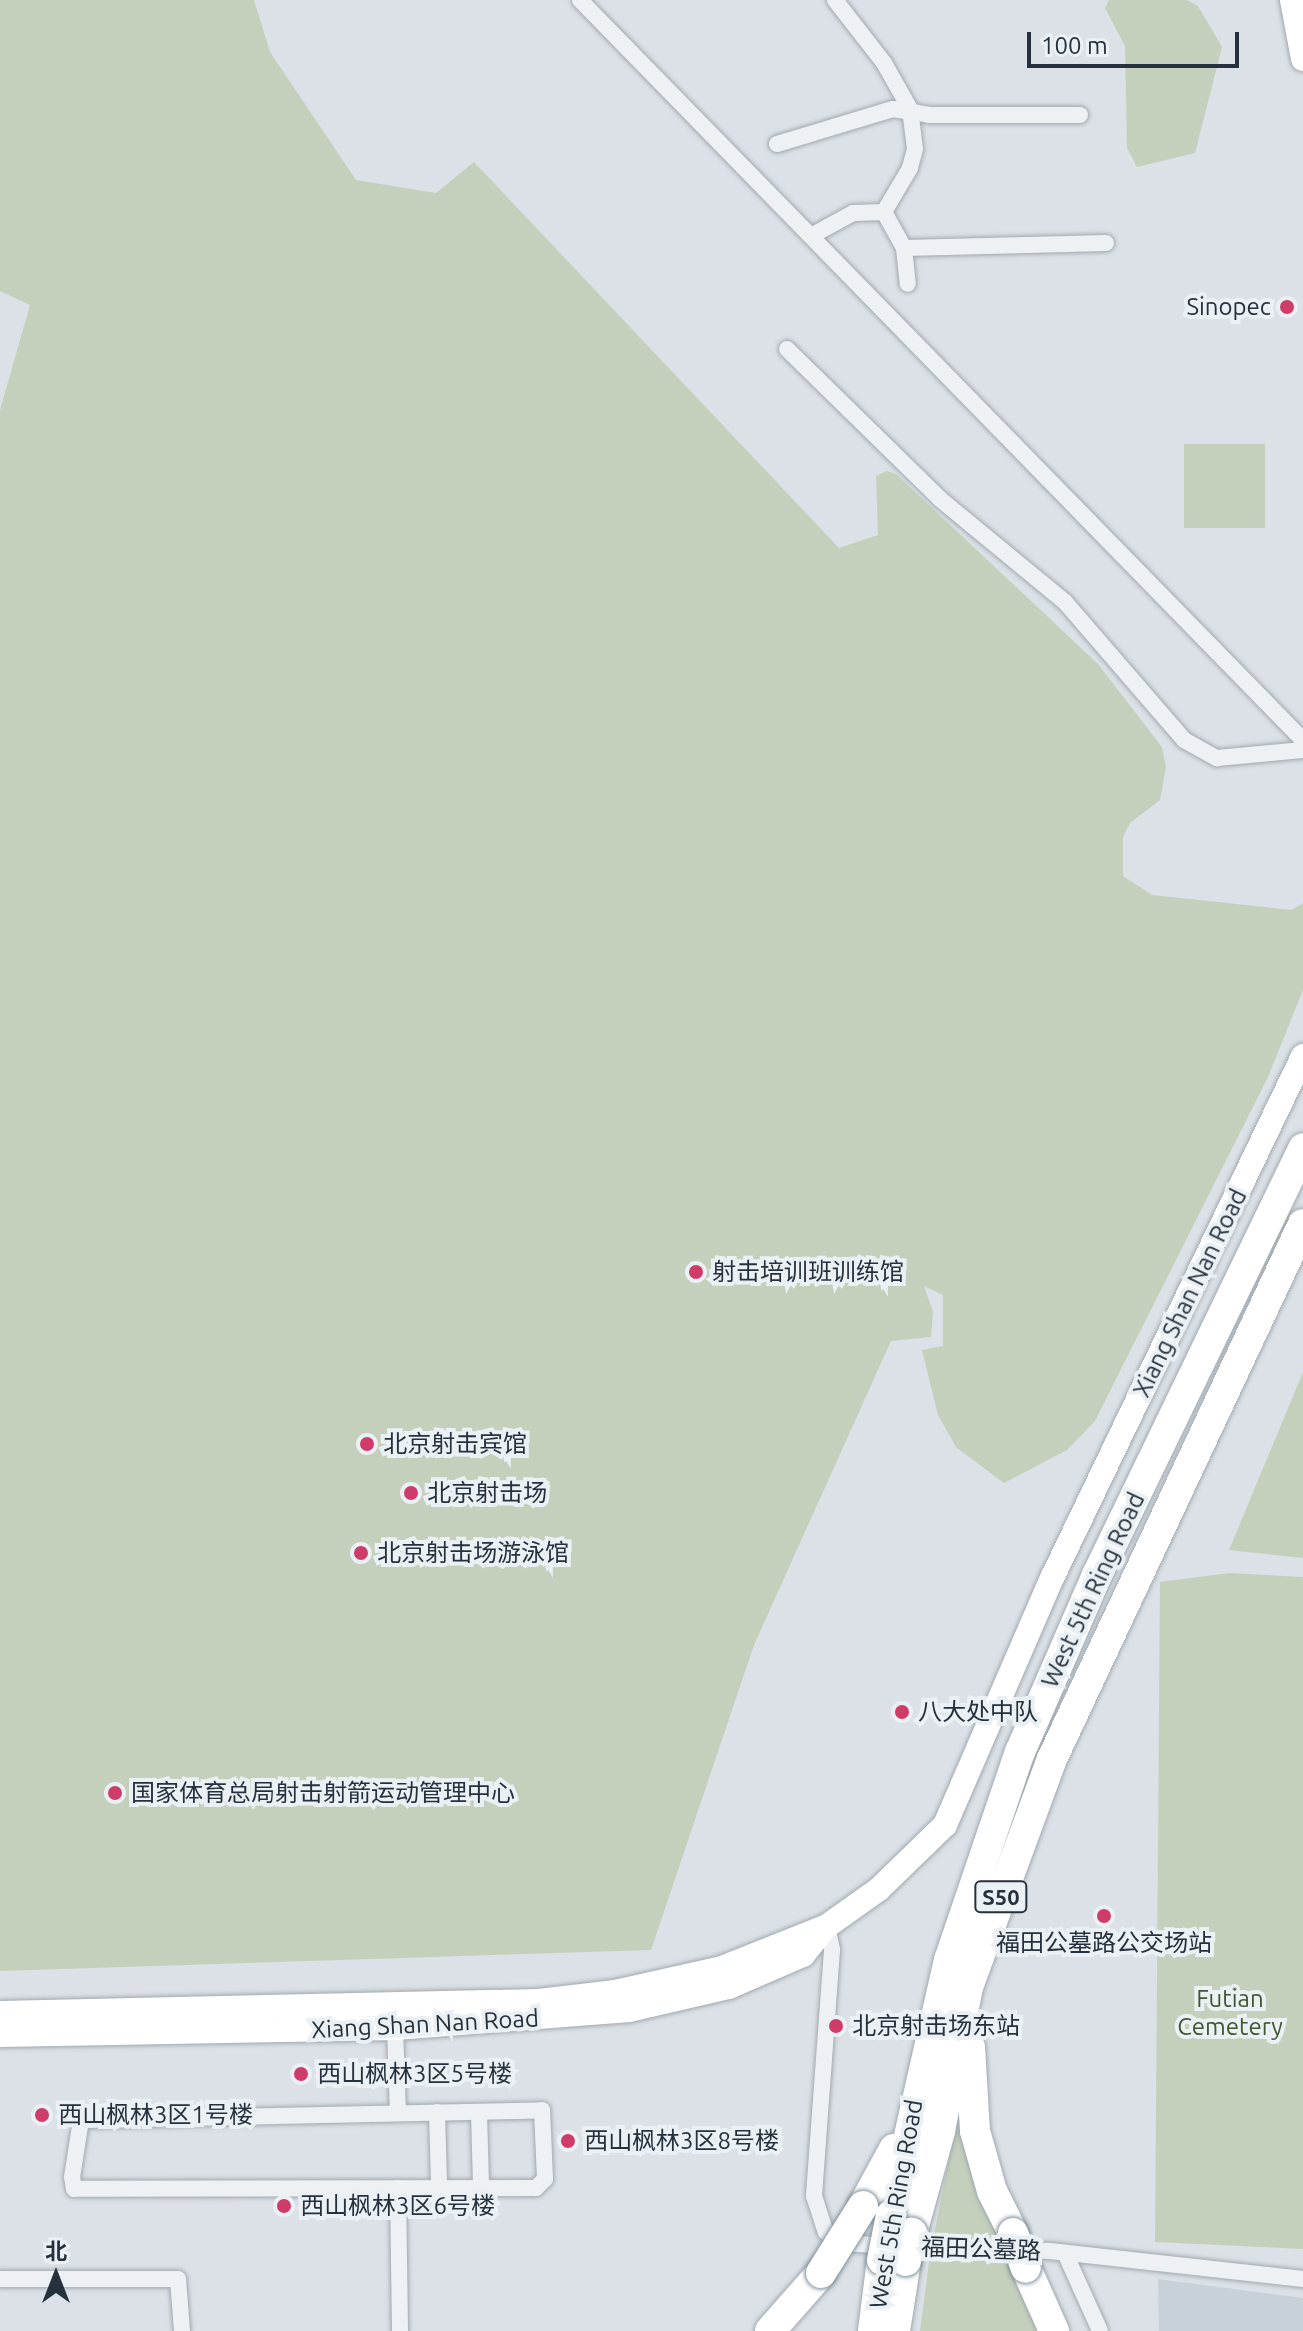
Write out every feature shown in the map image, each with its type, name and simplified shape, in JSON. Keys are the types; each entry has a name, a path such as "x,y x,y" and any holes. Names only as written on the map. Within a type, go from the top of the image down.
{"highway":[{"name":"West 5th Ring Road","path":"873,2331 908,2122 949,1960 1020,1752 1097,1575 1303,1148"},
{"name":"West 5th Ring Road","path":"895,2331 891,2235 940,2131 968,1987 1051,1761 1158,1525 1303,1224"},
{"path":"968,1987 975,2131 992,2191 1054,2331"},
{"path":"770,2331 821,2273 891,2235"}],"main road":[{"path":"1292,0 1303,59"},
{"name":"Xiang Shan Nan Road","path":"0,2035 395,2028 629,2010 729,1987 803,1955 827,1926 890,1881 945,1825 1053,1576 1303,1056"},
{"name":"Xiang Shan Nan Road","path":"0,2013 539,2001 691,1977 827,1926"}],"street":[{"path":"580,0 1303,740"},
{"path":"845,3 910,109 915,149 910,168 884,212"},
{"path":"777,144 893,109 910,109 929,115 1080,115"},
{"path":"811,236 853,213 884,212"},
{"path":"884,212 904,248 908,284"},
{"path":"904,248 1106,243"},
{"path":"787,349 940,499 1065,602 1184,740 1217,758 1303,750"},
{"name":"福田公墓路","path":"827,1926 832,1950 814,2196 826,2232 856,2244 1065,2253 1303,2279"},
{"path":"395,2028 398,2113"},
{"path":"542,2110 545,2179 536,2188 481,2185 470,2190 439,2185 398,2188 74,2189 72,2177 81,2120 437,2112 542,2110"},
{"path":"437,2112 439,2185"},
{"path":"479,2113 481,2185"},
{"path":"398,2188 400,2331"},
{"path":"1065,2253 1100,2331"},
{"path":"0,2279 178,2279 182,2331"}],"shaded area":[{"path":"1158,2279 1303,2298 1303,2331 1159,2331"}],"green space":[{"path":"0,0 254,0 270,52 356,180 436,193 474,162 839,548 878,535 876,476 887,471 896,474 1098,664 1162,747 1166,767 1160,800 1130,823 1123,837 1123,876 1152,895 1292,910 1303,903 1303,990 1268,1077 1095,1421 1067,1450 1004,1483 956,1447 938,1415 922,1350 943,1346 943,1295 924,1286 933,1312 931,1337 891,1341 754,1645 651,1950 0,1971 0,410 30,305 0,291"},
{"path":"1109,0 1187,0 1198,6 1222,47 1195,153 1137,167 1127,148 1125,46 1105,8"},
{"path":"1184,444 1265,444 1265,528 1184,528"},
{"path":"1303,1372 1303,1558 1229,1550"},
{"name":"Futian Cemetery","path":"1229,1573 1303,1577 1303,2249 1155,2242 1160,1582"},
{"path":"960,2104 1007,2240 933,2239"},
{"path":"930,2254 1014,2259 1045,2331 920,2331"}],"place":[{"name":"Sinopec","path":"1287,307"},
{"name":"射击培训班训练馆","path":"696,1272"},
{"name":"北京射击宾馆","path":"367,1444"},
{"name":"北京射击场","path":"411,1493"},
{"name":"北京射击场游泳馆","path":"361,1553"},
{"name":"八大处中队","path":"902,1712"},
{"name":"国家体育总局射击射箭运动管理中心","path":"115,1793"},
{"name":"福田公墓路公交场站","path":"1104,1916"},
{"name":"北京射击场东站","path":"836,2026"},
{"name":"西山枫林3区5号楼","path":"301,2074"},
{"name":"西山枫林3区1号楼","path":"42,2115"},
{"name":"西山枫林3区8号楼","path":"568,2141"},
{"name":"西山枫林3区6号楼","path":"284,2206"}]}
